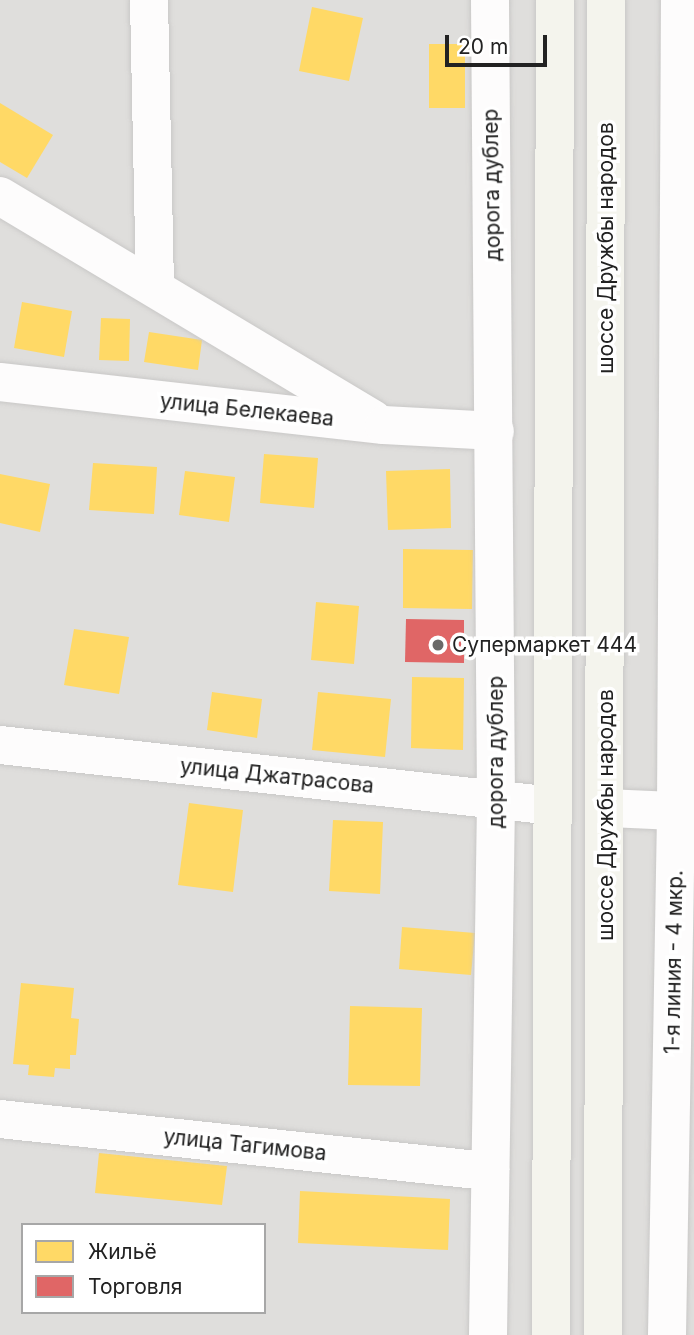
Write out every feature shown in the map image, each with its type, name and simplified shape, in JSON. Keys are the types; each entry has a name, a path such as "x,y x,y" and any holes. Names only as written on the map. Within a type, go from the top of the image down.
{"main road":[{"path":"551,1335 555,0"},
{"name":"шоссе Дружбы народов","path":"603,1335 607,808 606,0"},
{"path":"553,806 607,808"}],"street":[{"path":"149,0 155,285"},
{"name":"дорога дублер","path":"488,1335 496,800 490,0"},
{"name":"1-я линия - 4 мкр.","path":"667,1335 685,812 680,0"},
{"path":"0,196 155,285 384,425"},
{"name":"улица Белекаева","path":"0,382 384,425 495,431"},
{"name":"улица Джатрасова","path":"0,745 553,806"},
{"path":"607,808 685,812"},
{"name":"улица Тагимова","path":"0,1119 490,1171"}],"shaded area":[{"path":"0,0 694,0 694,1335 0,1335"}],"building: Жильё":[{"path":"312,7 363,18 349,81 299,71"},
{"path":"429,44 465,44 465,108 429,108"},
{"path":"0,103 53,135 27,178 0,162"},
{"path":"22,302 72,311 64,357 14,348"},
{"path":"101,318 130,319 129,361 99,360"},
{"path":"149,332 202,340 198,370 144,362"},
{"path":"264,454 318,458 314,508 260,503"},
{"path":"93,463 157,467 154,514 89,510"},
{"path":"450,469 451,528 388,530 386,471"},
{"path":"185,471 235,477 229,522 179,515"},
{"path":"0,474 50,484 40,532 0,523"},
{"path":"403,549 473,550 472,609 403,608"},
{"path":"316,602 359,606 354,664 311,660"},
{"path":"74,629 129,637 119,694 64,685"},
{"path":"412,677 464,678 463,750 411,748"},
{"path":"212,692 262,699 257,738 207,730"},
{"path":"318,692 391,699 385,757 312,750"},
{"path":"189,803 243,810 233,892 178,885"},
{"path":"333,820 383,822 380,894 329,891"},
{"path":"402,927 475,933 471,975 399,969"},
{"path":"21,983 74,988 71,1018 79,1019 76,1055 70,1055 70,1069 55,1068 54,1077 28,1075 29,1065 13,1064"},
{"path":"350,1006 422,1008 420,1086 348,1085"},
{"path":"99,1153 227,1166 222,1205 95,1193"},
{"path":"300,1191 450,1199 448,1250 298,1243"}],"building: Торговля":[{"path":"406,619 464,620 464,663 405,662"}],"place":[{"name":"Супермаркет 444","path":"438,645"}]}
